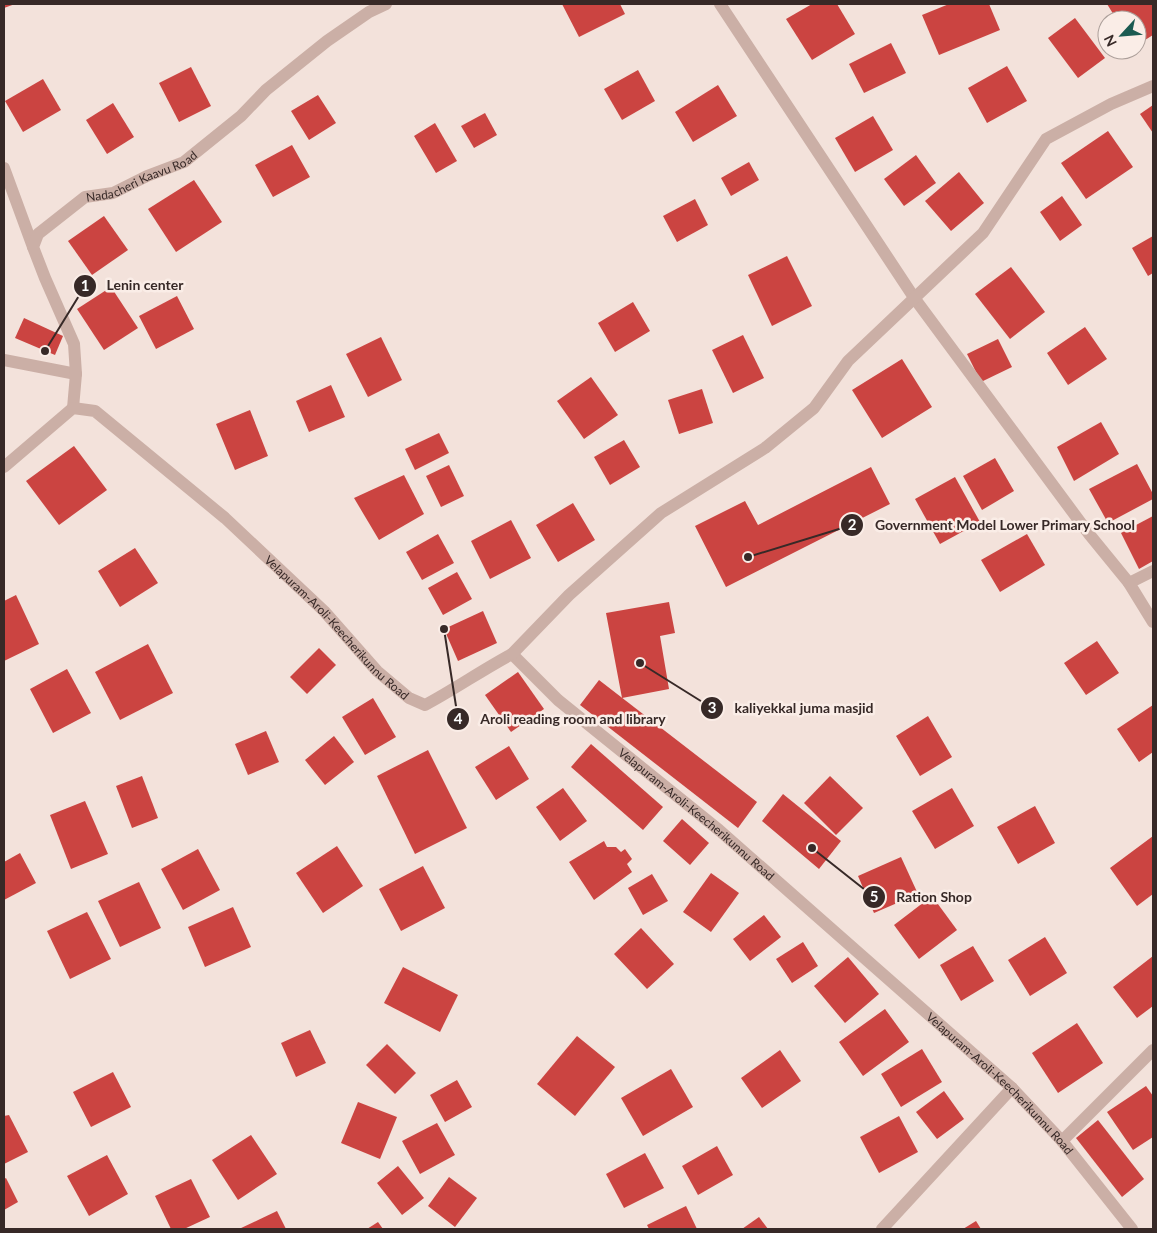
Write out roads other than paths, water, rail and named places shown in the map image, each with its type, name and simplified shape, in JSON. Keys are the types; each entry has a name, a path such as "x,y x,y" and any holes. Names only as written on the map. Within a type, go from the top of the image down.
{"street":[{"name":"Nadacheri Kaavu Road","path":"33,247 38,234 85,197 113,193 147,176 184,162 241,116 266,90 327,41 369,12 386,4"},
{"path":"720,4 915,299 1083,526 1128,583 1153,622"},
{"path":"512,654 569,595 661,513 765,448 814,408 848,361 983,233 1046,139 1111,104 1153,86"},
{"path":"4,168 45,278 74,344 76,374 73,408 4,467"},
{"path":"4,360 76,374"},
{"name":"Velapuram-Aroli-Keecherikunnu Road","path":"73,408 95,411 226,518 324,611 377,671 409,698 425,705 512,654 558,700 719,830 1012,1088 1062,1141 1132,1229"},
{"path":"1128,583 1153,570"},
{"path":"1062,1141 1153,1050"},
{"path":"882,1229 1012,1088"}],"place":[{"name":"Lenin center","path":"45,351"},
{"name":"Government Model Lower Primary School","path":"748,557"},
{"name":"Aroli reading room and library","path":"444,629"},
{"name":"kaliyekkal juma masjid","path":"640,663"},
{"name":"Ration Shop","path":"812,848"}]}
